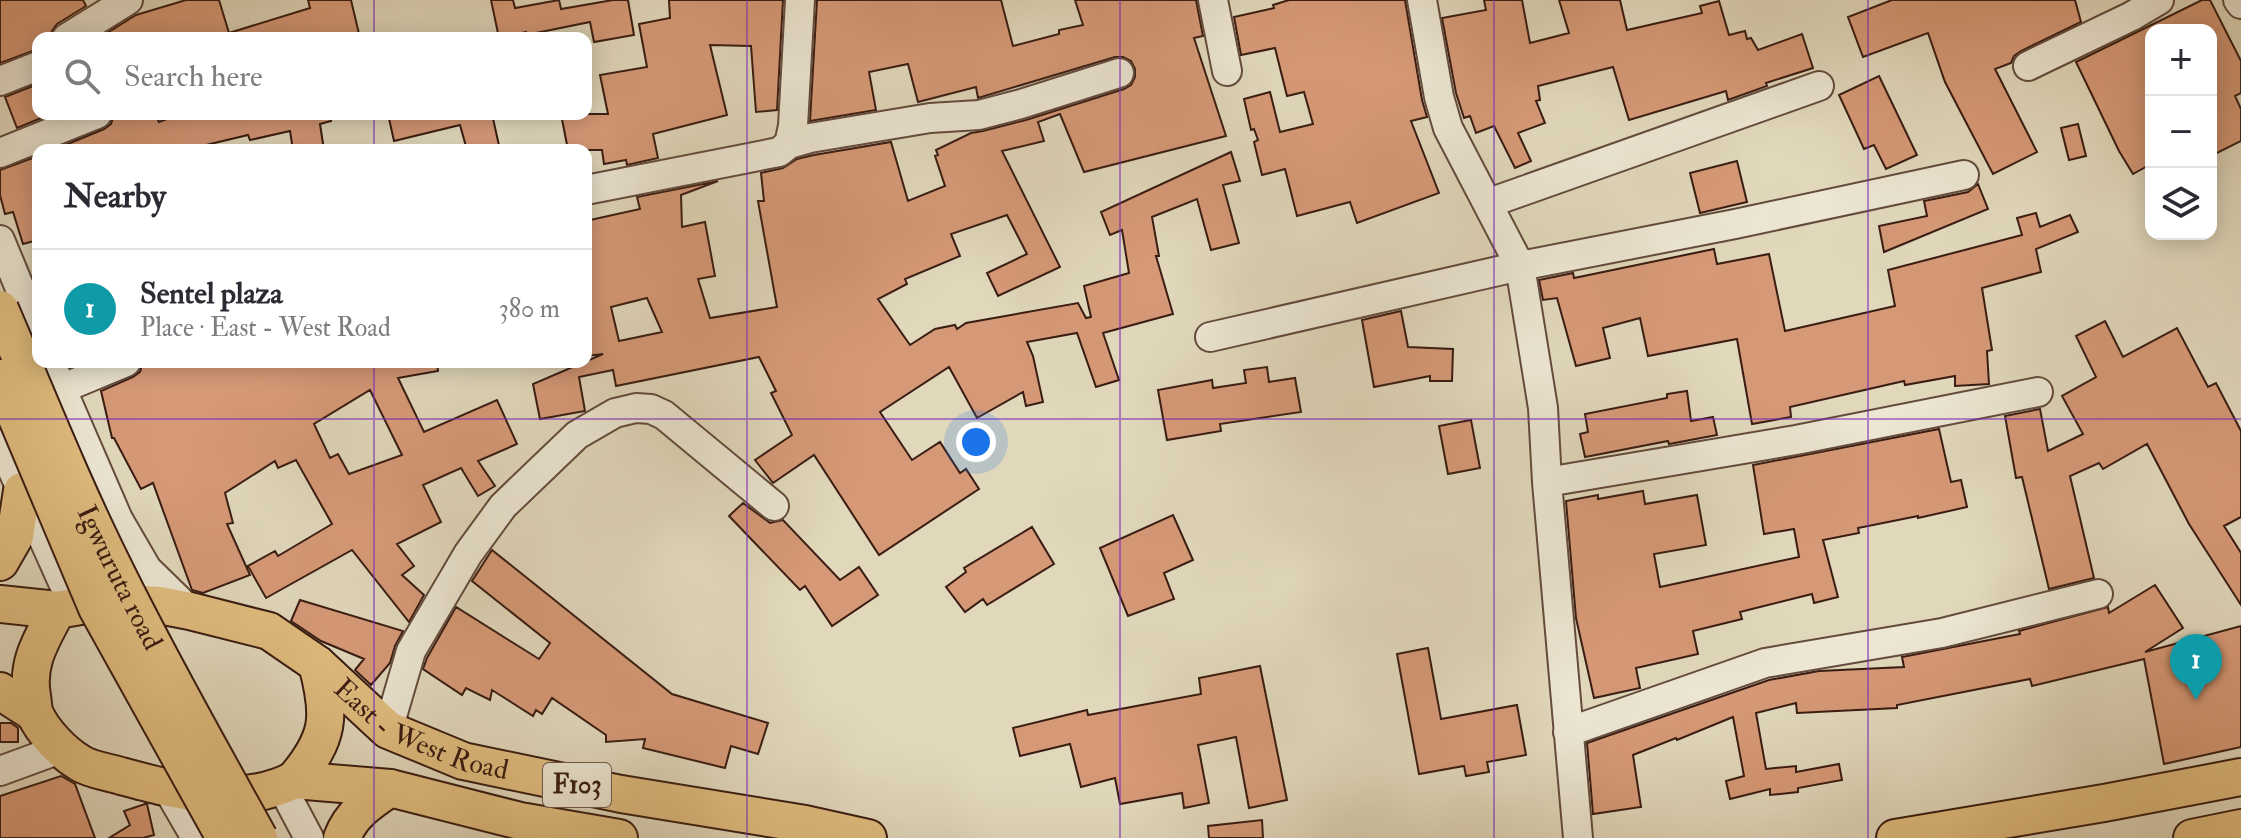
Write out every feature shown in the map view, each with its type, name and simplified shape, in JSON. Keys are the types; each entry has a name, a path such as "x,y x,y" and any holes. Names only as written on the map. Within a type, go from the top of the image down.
{"main road":[{"name":"Igwuruta road","path":"0,309 116,573 259,838"},
{"path":"0,378 97,608 225,838"},
{"path":"0,562 15,536 22,491"},
{"path":"0,604 66,609 104,602 159,605 269,631 317,664 326,696 325,730 312,759 288,783"},
{"path":"34,713 29,679 36,650 66,609"},
{"name":"East - West Road","path":"317,664 388,730 463,761 621,794 805,824 868,838"},
{"path":"0,691 34,713 60,749"},
{"name":"East - West Road","path":"60,749 83,765 167,788 214,795 250,795 288,783 390,788 520,821 619,838"},
{"path":"1895,838 2241,777"},
{"path":"342,838 361,807 390,788"},
{"path":"2192,838 2241,828"}],"street":[{"path":"77,32 128,0"},
{"path":"789,144 793,126 800,0"},
{"path":"1213,0 1227,71"},
{"path":"1422,0 1439,97 1448,128 1520,266 1543,408 1578,838"},
{"path":"2028,66 2159,0"},
{"path":"0,81 32,68"},
{"path":"592,189 779,152 789,144 810,138 930,118 979,115 1119,73"},
{"path":"1489,203 1819,86"},
{"path":"0,153 82,120"},
{"path":"1210,337 1520,266 1964,175"},
{"path":"0,240 32,317"},
{"path":"52,368 118,519 147,569 190,611"},
{"path":"61,389 112,368"},
{"path":"1547,482 1796,440 2038,392"},
{"path":"388,730 411,651 468,554 503,506 577,435 615,413 636,408 651,409 664,415 774,506"},
{"path":"0,442 22,491 66,609"},
{"path":"1568,732 1765,663 1942,633 2098,594"},
{"path":"0,771 60,749"},
{"path":"288,783 309,838"},
{"path":"167,788 196,838"}],"building":[{"path":"0,0 83,0 86,6 57,24 52,32 32,32 32,51 0,63"},
{"path":"186,0 219,0 229,32 109,32 136,15"},
{"path":"308,0 351,0 359,32 232,32 310,8"},
{"path":"491,0 513,0 515,8 559,0 561,9 628,0 634,35 594,42 590,22 541,32 498,32"},
{"path":"669,0 783,0 777,110 756,112 751,46 710,45 727,115 653,134 658,158 627,165 626,160 604,164 602,150 592,150 592,144 567,144 562,120 592,120 592,114 608,114 600,75 647,67 639,24 670,18"},
{"path":"817,0 1001,0 1013,46 1083,25 1075,0 1196,0 1203,36 1194,38 1226,136 1084,172 1060,114 1038,122 1044,141 1002,151 1060,267 998,296 987,273 1027,254 1007,215 951,234 960,256 905,279 907,284 878,299 910,345 935,329 955,325 957,329 966,323 1078,303 1086,318 1091,317 1084,286 1129,273 1122,230 1110,235 1101,212 1231,152 1240,181 1223,185 1239,243 1211,250 1197,199 1152,217 1159,256 1156,256 1173,314 1103,333 1119,380 1096,387 1077,333 1027,342 1043,402 1026,406 1023,392 977,418 949,367 880,412 912,460 940,442 960,473 966,469 979,489 879,555 814,455 773,483 755,460 792,435 771,393 776,391 759,357 616,386 613,370 579,377 585,411 540,419 533,384 570,368 592,368 592,359 603,354 592,355 592,220 640,209 637,197 718,181 681,195 682,227 705,222 715,276 698,279 710,318 777,307 758,201 764,201 761,173 783,168 797,159 891,142 908,201 945,186 935,156 938,155 936,150 971,133 1026,120 1124,89 1131,85 1135,69 1131,61 1115,57 978,98 976,87 918,102 908,64 869,72 876,110 810,121","holes":["647,298 662,332 619,341 611,307"]},
{"path":"1289,0 1405,0 1427,117 1411,121 1439,193 1357,223 1350,202 1297,216 1285,169 1262,175 1254,142 1258,140 1254,129 1251,130 1244,99 1270,92 1280,132 1313,124 1304,92 1287,96 1275,48 1241,55 1234,17 1274,8 1273,5"},
{"path":"1484,0 1522,0 1530,43 1569,33 1559,0 1620,0 1627,30 1702,13 1700,6 1719,1 1729,35 1745,31 1747,39 1751,38 1758,50 1802,34 1813,68 1766,83 1767,86 1728,100 1726,91 1629,120 1613,67 1538,86 1540,100 1536,101 1545,123 1518,133 1531,161 1515,168 1494,126 1476,133 1470,116 1464,118 1456,93 1442,18 1486,10"},
{"path":"1892,0 2075,0 2081,22 2021,51 2011,63 1995,69 2037,152 1993,174 1945,82 1928,33 1863,57 1848,17"},
{"path":"2202,0 2210,0 2241,61 2241,93 2235,96 2241,109 2241,141 2217,153 2217,24 2153,24"},
{"path":"2145,28 2145,167 2133,174 2076,62"},
{"path":"1879,76 1917,155 1886,169 1874,145 1864,149 1839,95"},
{"path":"32,86 32,120 36,120 17,128 5,97"},
{"path":"112,120 331,121 320,124 323,144 292,144 290,131 250,140 248,135 210,144 68,144 111,124"},
{"path":"389,120 493,120 499,144 465,144 460,125 394,141"},
{"path":"2078,124 2086,156 2069,160 2061,128"},
{"path":"32,158 32,242 23,244 13,212 5,214 0,195 0,170"},
{"path":"1737,161 1747,202 1700,213 1690,173"},
{"path":"1978,184 1988,209 1884,252 1879,226 1927,216 1924,201 1968,192"},
{"path":"2036,213 2040,227 2070,215 2078,232 2036,249 2041,272 1982,288 1992,350 1987,351 1989,384 1955,386 1955,376 1905,385 1904,381 1790,407 1791,417 1752,424 1737,339 1648,356 1640,318 1603,328 1610,358 1576,366 1557,298 1543,300 1539,280 1573,273 1574,278 1714,249 1717,264 1769,254 1785,331 1895,306 1888,270 2022,235 2017,218"},
{"path":"1401,311 1408,347 1453,349 1452,381 1430,381 1430,376 1374,387 1362,320"},
{"path":"2105,321 2123,357 2177,328 2208,387 2216,383 2241,431 2241,517 2224,526 2241,553 2241,605 2189,524 2147,444 2103,469 2099,463 2070,476 2094,578 2049,589 2022,477 2016,478 2005,416 2040,409 2048,451 2083,434 2062,396 2096,377 2076,336"},
{"path":"1267,367 1269,382 1295,378 1301,412 1220,424 1221,431 1167,440 1158,390 1212,380 1213,388 1246,383 1244,370"},
{"path":"141,368 438,368 438,371 398,378 424,432 497,400 517,444 478,461 495,486 478,496 461,468 423,485 441,522 397,544 414,566 402,575 424,595 409,622 352,550 266,598 248,566 275,551 278,556 332,524 296,460 278,468 275,461 225,493 233,523 227,524 250,575 203,593 192,590 153,483 141,489 112,438 101,391 133,377","holes":["370,390 402,455 349,474 338,454 330,458 314,424"]},
{"path":"1687,391 1691,421 1713,417 1717,435 1585,457 1580,434 1588,432 1585,414 1667,398 1667,394"},
{"path":"1471,420 1480,468 1448,474 1439,426"},
{"path":"1939,429 1951,482 1961,480 1967,507 1858,528 1859,533 1823,540 1838,597 1814,603 1812,594 1740,612 1742,619 1693,631 1698,654 1636,668 1640,688 1594,698 1576,618 1566,501 1643,491 1645,504 1697,495 1706,545 1654,554 1660,587 1799,557 1794,529 1764,534 1753,465"},
{"path":"743,503 770,523 783,520 840,580 859,567 878,595 832,626 805,586 800,590 729,516"},
{"path":"1173,515 1193,560 1164,573 1174,599 1128,616 1100,548"},
{"path":"1032,527 1054,564 987,605 983,599 965,612 946,587 966,572 964,568"},
{"path":"492,550 672,694 768,723 758,754 731,746 725,768 643,748 645,739 606,742 606,735 552,698 542,714 536,710 533,716 492,690 490,700 466,688 462,695 423,669 456,607 539,659 550,643 472,581"},
{"path":"2155,585 2183,628 2145,652 2241,626 2241,747 2164,764 2144,659 2032,686 2030,679 1897,705 1897,708 1797,713 1796,703 1756,713 1766,769 1796,766 1796,772 1839,764 1842,780 1798,788 1798,792 1770,795 1770,789 1730,799 1726,781 1744,776 1733,717 1633,755 1641,807 1593,814 1587,743 1769,680 1819,671 1904,667 1902,657 2020,634 2019,631 2108,607 2109,613"},
{"path":"300,600 403,631 390,663 371,685 355,670 364,659 321,641 291,621"},
{"path":"1428,648 1441,719 1517,705 1526,755 1487,762 1489,772 1466,776 1464,766 1419,774 1397,654"},
{"path":"1260,666 1287,800 1249,808 1236,737 1198,745 1209,803 1184,808 1182,793 1120,804 1115,778 1081,787 1070,744 1020,756 1013,728 1087,710 1088,715 1201,694 1199,678"},
{"path":"0,723 11,723 18,728 18,742 0,742"},
{"path":"61,776 75,784 95,838 0,838 0,796"},
{"path":"147,804 154,835 109,838 130,825 124,811"},
{"path":"1262,820 1263,838 1209,838 1208,826"}],"place":[{"name":"Sentel plaza","path":"2196,700"}]}
